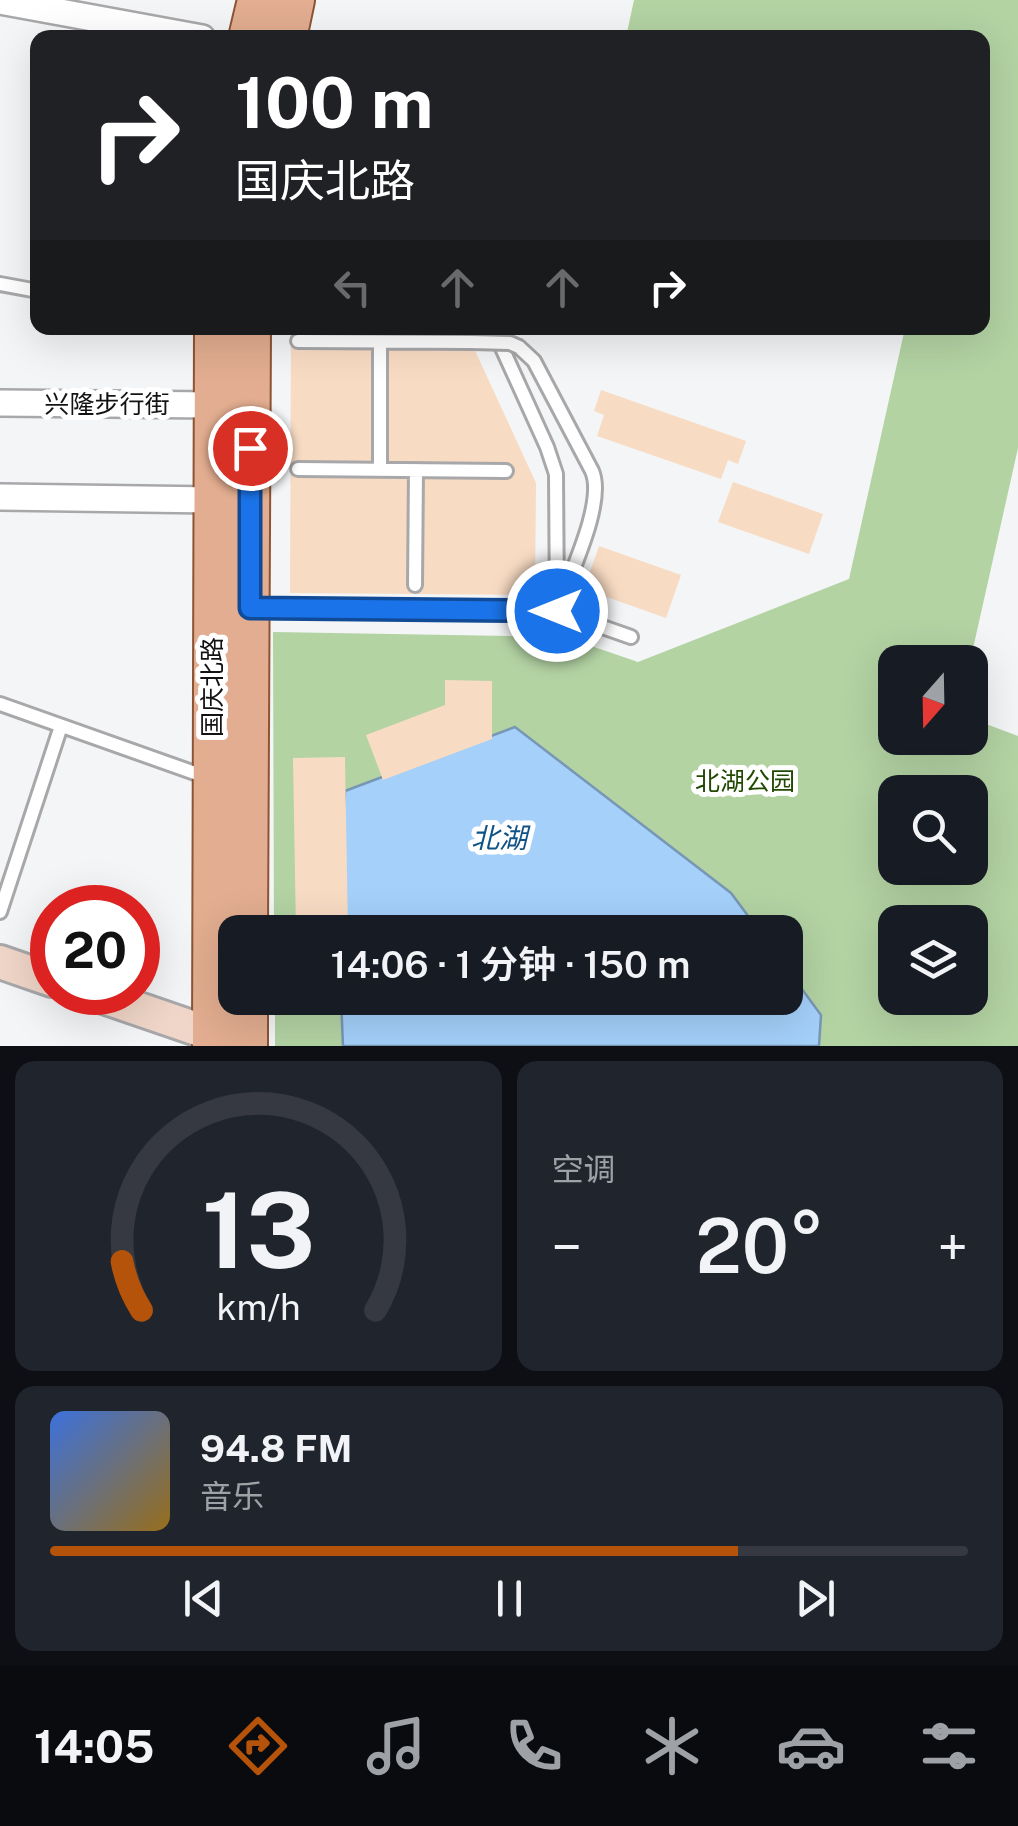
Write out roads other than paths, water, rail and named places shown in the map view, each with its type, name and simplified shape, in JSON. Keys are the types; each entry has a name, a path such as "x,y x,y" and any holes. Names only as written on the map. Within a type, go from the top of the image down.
{"main road":[{"path":"250,30 257,0"},
{"path":"289,30 295,0"},
{"name":"国庆北路","path":"211,1040 212,335"},
{"name":"国庆北路","path":"248,915 251,335"},
{"path":"248,1015 248,1046"}],"street":[{"path":"0,1 158,30"},
{"name":"兴隆步行街","path":"0,403 214,404"},
{"path":"0,497 213,500"},
{"path":"0,962 30,972"},
{"path":"147,1015 211,1040 248,1046"}],"lane":[{"path":"0,284 30,290"},
{"path":"495,335 556,474 557,611"},
{"path":"298,341 520,346 534,361 592,472 596,488 557,611"},
{"path":"380,342 380,470"},
{"path":"298,469 506,471"},
{"path":"416,470 416,585"},
{"path":"250,608 557,611 630,636"},
{"path":"0,704 212,779"},
{"path":"0,912 61,726"}],"water":[{"name":"北湖","path":"515,727 731,893 747,915 340,915 345,791"},
{"path":"803,990 821,1015 819,1046 343,1046 342,1015 803,1015"}],"park label":[{"name":"北湖公园","path":"745,781"}]}
